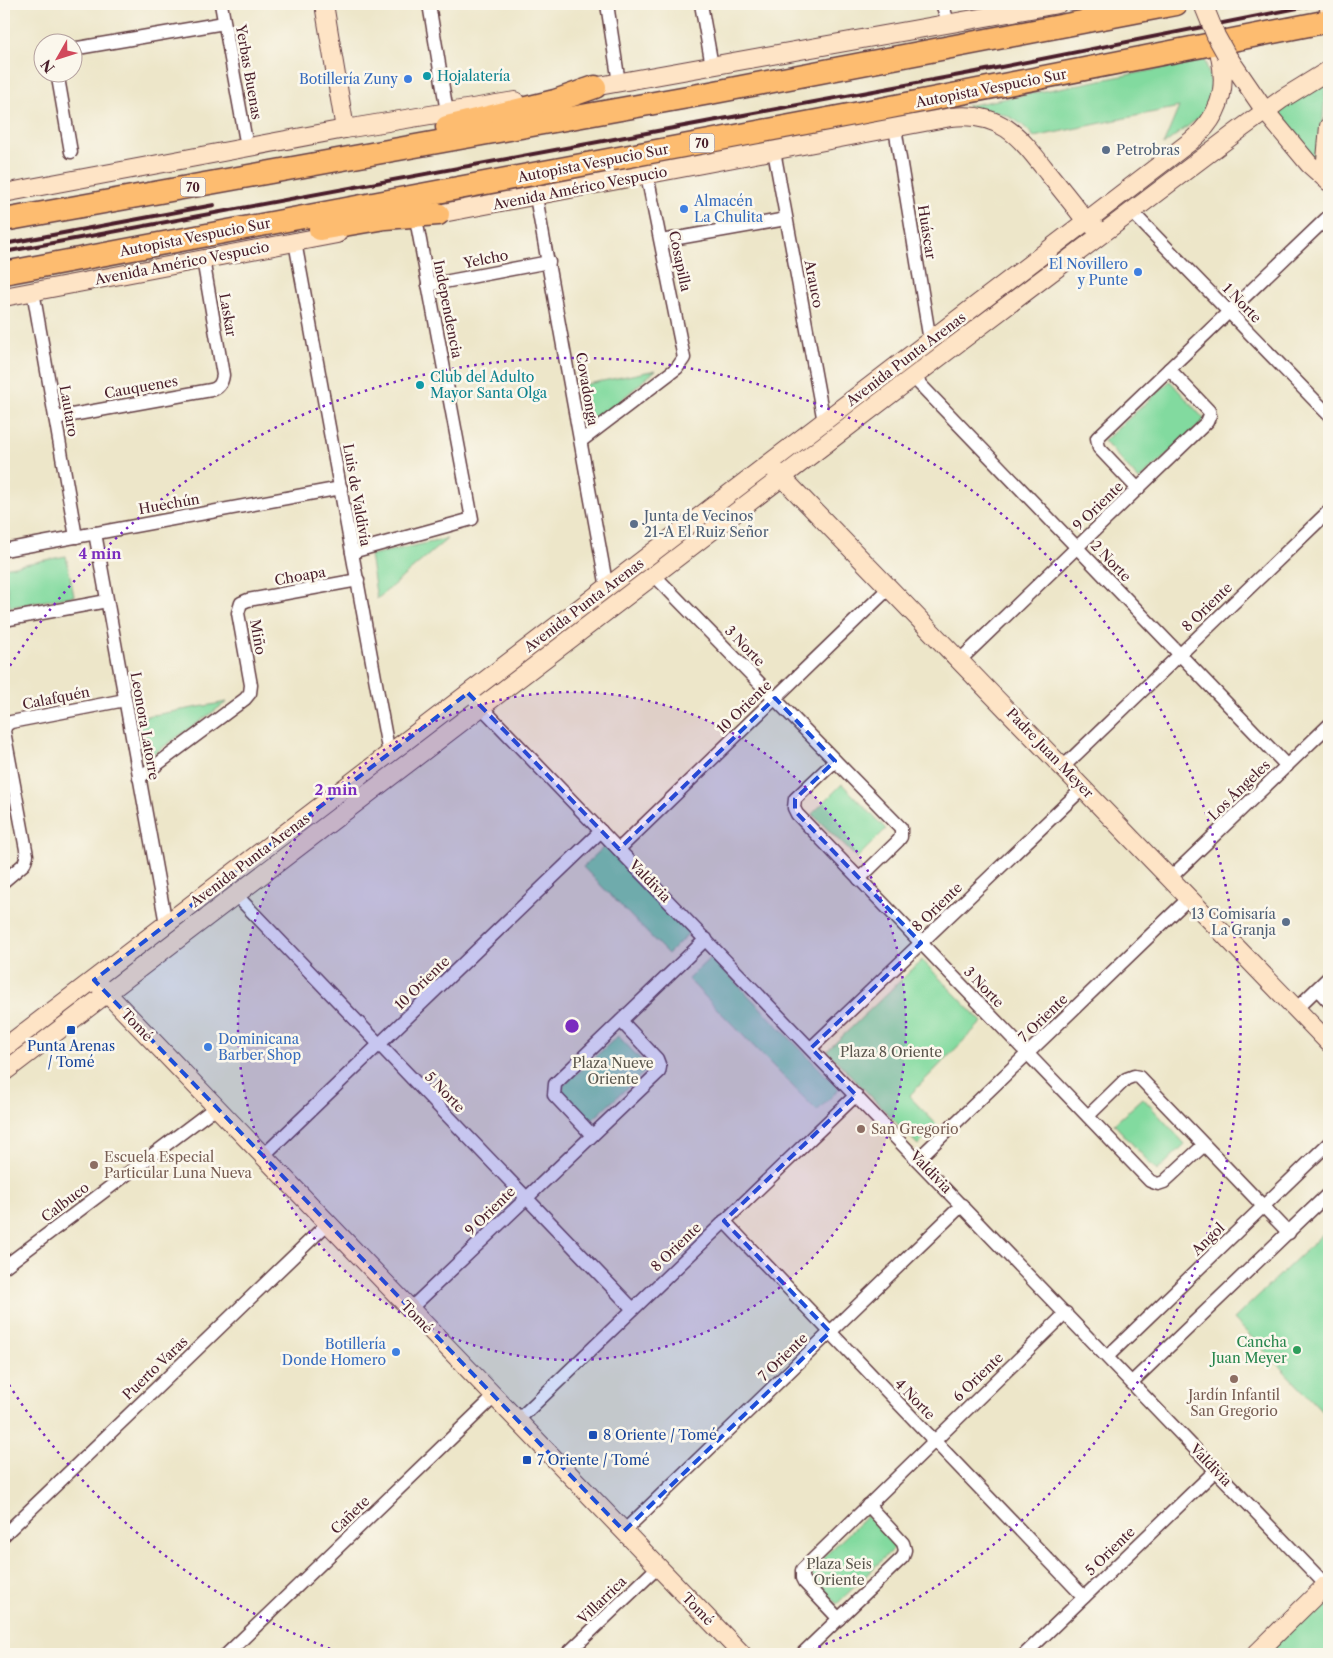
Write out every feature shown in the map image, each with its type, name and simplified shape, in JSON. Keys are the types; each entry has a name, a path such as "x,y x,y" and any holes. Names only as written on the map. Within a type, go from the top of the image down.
{"highway":[{"name":"70","path":"4,220 720,91 1176,4"},
{"name":"Autopista Vespucio Sur","path":"4,273 872,111 1329,21"},
{"path":"366,156 421,134 555,101 595,87"},
{"path":"73,260 142,257 385,218 438,214"}],"main road":[{"path":"324,4 346,128"},
{"path":"4,193 346,128 619,83 1058,4"},
{"name":"Avenida Punta Arenas","path":"4,1048 1191,142 1204,130 1216,111 1223,90 1223,55 1204,4"},
{"path":"1328,4 1329,9"},
{"path":"1223,55 1265,111 1314,170 1329,174 1329,126"},
{"path":"1265,111 1329,70"},
{"name":"Avenida Punta Arenas","path":"4,1072 913,377 1265,111"},
{"name":"Avenida Américo Vespucio","path":"4,297 960,116 978,117 1000,124 1010,130 1027,146 1086,221"},
{"path":"1086,221 1098,229 1111,228"},
{"name":"Padre Juan Meyer","path":"770,464 1329,1043"},
{"name":"Tomé","path":"94,980 742,1654"},
{"path":"1260,1653 1328,1586"}],"street":[{"name":"Yerbas Buenas","path":"221,4 246,146"},
{"path":"429,4 447,112"},
{"path":"607,4 619,83"},
{"path":"701,4 712,66"},
{"path":"942,4 949,24"},
{"path":"82,47 224,22"},
{"path":"59,82 71,152"},
{"name":"Huáscar","path":"895,128 930,341"},
{"name":"Arauco","path":"774,151 824,422"},
{"name":"Cosapilla","path":"581,442 677,368 682,362 684,354 647,175"},
{"name":"Covadonga","path":"536,197 607,588"},
{"name":"1 Norte","path":"1132,212 1329,415"},
{"path":"1138,489 1099,448 1096,442 1100,435 1329,216"},
{"name":"Independencia","path":"352,552 472,519 416,218"},
{"path":"661,241 786,219"},
{"name":"Luis de Valdivia","path":"295,242 389,754"},
{"name":"Laskar","path":"203,259 223,375"},
{"name":"Yelcho","path":"428,286 549,262"},
{"name":"Lautaro","path":"33,292 76,537"},
{"name":"9 Oriente","path":"960,660 1209,419 1207,408 1168,370"},
{"name":"Cauquenes","path":"55,418 215,389 220,384 223,375"},
{"name":"2 Norte","path":"913,377 1287,766"},
{"name":"Huechún","path":"4,550 340,488"},
{"name":"8 Oriente","path":"1063,767 1329,511"},
{"name":"Leonora Latorre","path":"95,533 166,924"},
{"name":"3 Norte","path":"654,575 898,825 902,833 898,841 859,878"},
{"name":"Choapa","path":"248,600 358,580"},
{"name":"10 Oriente","path":"619,849 890,587"},
{"name":"Miño","path":"139,778 248,696 251,685 238,613 239,606 248,600"},
{"path":"4,620 107,602"},
{"name":"Valdivia","path":"468,694 1328,1586"},
{"name":"Calafquén","path":"4,880 24,864 27,855 4,731 6,725 11,722 125,700"},
{"name":"Los Ángeles","path":"1170,878 1329,725"},
{"name":"3 Norte","path":"835,760 795,798 794,808 921,943 1150,1181 1158,1184 1166,1180 1204,1145"},
{"name":"8 Oriente","path":"811,1048 1083,788"},
{"name":"10 Oriente","path":"263,1156 601,830"},
{"name":"5 Norte","path":"236,895 633,1309"},
{"name":"7 Oriente","path":"918,1159 1189,898"},
{"path":"592,1136 557,1099 554,1095 554,1088 706,939"},
{"path":"1296,1009 1329,977"},
{"path":"1317,989 1329,1002"},
{"name":"9 Oriente","path":"410,1309 656,1075 660,1067 657,1059 621,1021"},
{"path":"1088,1116 1126,1079 1134,1076 1142,1080 1289,1232"},
{"name":"8 Oriente","path":"517,1421 856,1095"},
{"name":"Calbuco","path":"4,1267 216,1107"},
{"name":"Angol","path":"1108,1356 1329,1143"},
{"path":"1132,1382 1329,1194"},
{"name":"7 Oriente","path":"624,1531 962,1205"},
{"name":"4 Norte","path":"724,1222 1084,1597"},
{"name":"Puerto Varas","path":"4,1535 327,1224"},
{"name":"6 Oriente","path":"838,1619 804,1582 801,1574 802,1570 1066,1313"},
{"name":"Cañete","path":"227,1654 494,1397"},
{"name":"5 Oriente","path":"1024,1654 1216,1470"},
{"path":"802,1654 898,1562 904,1553 904,1546 900,1540 868,1505"},
{"name":"Villarrica","path":"567,1654 658,1567"}],"highlighted area":[{"path":"468,693 619,849 775,698 835,761 795,799 795,811 921,943 811,1048 856,1095 724,1221 830,1332 624,1531 94,980"}],"green space":[{"path":"1205,60 1213,90 1205,113 1163,145 1179,107 1034,137 1019,122 1003,114 966,106"},
{"path":"1326,81 1319,166 1277,114 1278,110"},
{"path":"656,370 586,430 578,386"},
{"path":"1170,381 1205,420 1139,480 1104,441"},
{"path":"447,539 377,599 370,555"},
{"path":"66,556 74,596 10,607 4,568"},
{"path":"227,702 145,760 137,718"},
{"path":"842,784 886,829 857,858 812,814"},
{"path":"606,845 690,932 668,954 583,867"},
{"path":"711,957 839,1089 817,1111 688,979"},
{"name":"Plaza 8 Oriente","path":"922,960 982,1022 909,1096 938,1126 918,1145 827,1051"},
{"name":"Plaza Nueve Oriente","path":"618,1036 649,1068 593,1119 588,1119 564,1093 563,1086"},
{"path":"1143,1098 1185,1144 1157,1171 1114,1124"},
{"name":"Cancha Juan Meyer","path":"1329,1228 1329,1418 1234,1319"},
{"name":"Plaza Seis Oriente","path":"867,1516 896,1546 837,1604 808,1572"},
{"path":"1323,1592 1329,1599 1329,1654 1275,1654 1267,1647"}],"railway":[{"path":"4,252 976,72 1318,4"},
{"path":"4,244 214,205"}],"place":[{"name":"Hojalatería","path":"427,76"},
{"name":"Botillería Zuny","path":"408,79"},
{"name":"Petrobras","path":"1106,150"},
{"name":"Almacén La Chulita","path":"684,209"},
{"name":"El Novillero y Punte","path":"1138,272"},
{"name":"Club del Adulto Mayor Santa Olga","path":"420,385"},
{"name":"Junta de Vecinos 21-A El Ruiz Señor","path":"634,524"},
{"name":"13 Comisaría La Granja","path":"1286,922"},
{"name":"Punta Arenas / Tomé","path":"71,1030"},
{"name":"Dominicana Barber Shop","path":"208,1047"},
{"name":"San Gregorio","path":"861,1129"},
{"name":"Escuela Especial Particular Luna Nueva","path":"94,1165"},
{"name":"Cancha Juan Meyer","path":"1297,1350"},
{"name":"Botillería Donde Homero","path":"396,1352"},
{"name":"Jardín Infantil San Gregorio","path":"1234,1379"},
{"name":"8 Oriente / Tomé","path":"593,1435"},
{"name":"7 Oriente / Tomé","path":"527,1460"}]}
